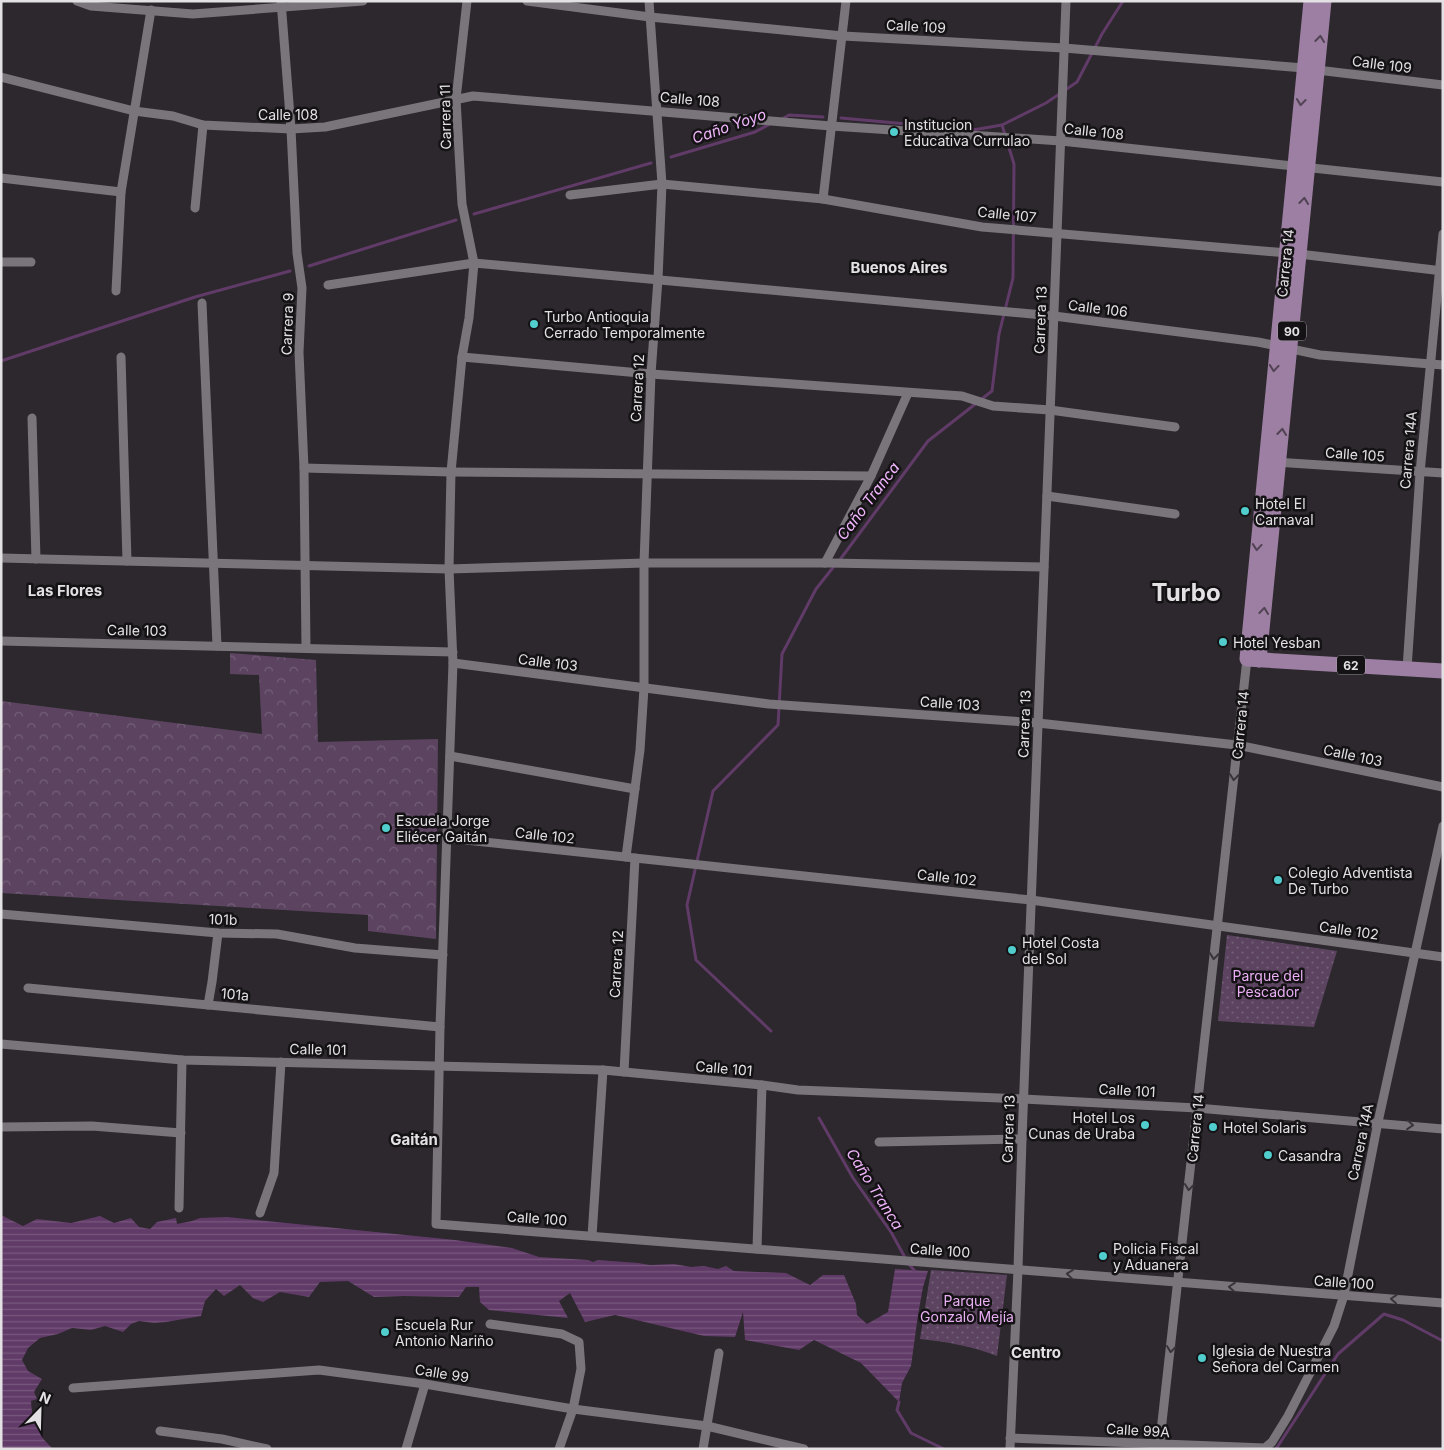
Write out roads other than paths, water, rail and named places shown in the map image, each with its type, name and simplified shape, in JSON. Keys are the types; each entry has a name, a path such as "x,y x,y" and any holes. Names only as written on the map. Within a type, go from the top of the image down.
{"main road":[{"name":"Carrera 14","path":"1311,1 1311,69"},
{"name":"Carrera 14","path":"1253,660 1311,69 1324,1"},
{"name":"62","path":"1253,660 1443,671"}],"street":[{"path":"77,1 91,6 193,14 281,4 363,1"},
{"name":"Carrera 11","path":"436,1224 440,1027 453,664 449,569 451,472 462,357 469,318 474,263 462,204 456,99 467,1"},
{"name":"Calle 109","path":"527,1 843,36 1064,48 1311,69 1443,85"},
{"path":"649,1 656,110"},
{"path":"823,199 846,1"},
{"name":"Carrera 13","path":"1010,1449 1066,1"},
{"name":"Carrera 9","path":"281,4 291,129 297,253 302,288 299,352 304,468 306,648"},
{"path":"116,291 121,192 151,10"},
{"name":"Calle 108","path":"1,77 134,111 173,116 202,125 291,129 325,128 473,96 831,126 1061,141 1443,182"},
{"name":"Carrera 12","path":"624,1072 631,858 644,688 644,562 651,374 662,184 656,110"},
{"path":"195,208 202,125"},
{"path":"1,178 121,192"},
{"name":"Calle 107","path":"570,195 662,184 823,199 1007,229 1293,254 1441,271"},
{"name":"Carrera 14A","path":"1407,669 1420,473 1441,271 1443,234"},
{"path":"1,262 30,262"},
{"name":"Calle 106","path":"328,285 474,263 1054,316 1258,342 1320,355 1443,365"},
{"path":"202,303 216,646"},
{"path":"121,357 127,561"},
{"path":"462,357 651,374 962,396 993,406 1050,410 1175,428"},
{"path":"828,563 871,476 908,393"},
{"path":"32,418 36,559"},
{"name":"Calle 105","path":"1272,462 1443,473"},
{"path":"304,468 451,472 871,476"},
{"path":"1047,496 1175,514"},
{"path":"1,558 449,569 644,562 1044,567"},
{"name":"Calle 103","path":"1,641 453,652"},
{"name":"Carrera 14","path":"1160,1447 1238,745 1253,660"},
{"name":"Calle 103","path":"453,664 769,704 1038,723 1238,745 1443,787"},
{"path":"450,756 635,789"},
{"name":"Carrera 14A","path":"1265,1448 1272,1442 1293,1408 1334,1326 1344,1295 1378,1122 1443,826"},
{"name":"Calle 102","path":"447,838 1031,900 1443,957"},
{"name":"101b","path":"1,914 218,933 277,934 354,948 443,955"},
{"path":"208,1005 218,933"},
{"name":"101a","path":"28,988 440,1027"},
{"name":"Calle 101","path":"1,1044 182,1060 603,1070 798,1090 1197,1108 1443,1128"},
{"path":"179,1208 182,1060"},
{"path":"260,1213 274,1173 280,1062"},
{"path":"592,1236 603,1070"},
{"path":"757,1249 762,1085"},
{"path":"1,1127 92,1126 181,1133"},
{"path":"879,1142 1022,1139"},
{"name":"Calle 100","path":"436,1224 885,1259 926,1264 1018,1269 1443,1303"},
{"path":"490,1324 562,1334 579,1342 581,1369 573,1409 559,1449"},
{"path":"704,1449 706,1426 719,1353"},
{"name":"Calle 99","path":"73,1388 319,1370 425,1384 573,1409 706,1426 804,1449"},
{"path":"406,1449 425,1384"},
{"path":"160,1432 222,1439 267,1449"},
{"name":"Calle 99A","path":"1010,1438 1160,1447 1265,1448"}],"waterway":[{"name":"Caño Tranca","path":"839,561 928,441 992,391 999,334 1013,278 1014,164 1002,125 1046,103 1077,82 1102,34 1123,1"},
{"name":"Caño Yoyo","path":"782,119 789,115 823,117"},
{"path":"841,118 973,130 1002,125"},
{"name":"Caño Yoyo","path":"671,157 755,132 772,123"},
{"path":"474,214 651,163"},
{"path":"309,266 456,220"},
{"path":"1,361 195,297 290,271"},
{"name":"Caño Tranca","path":"771,1031 696,960 687,905 713,791 778,725 782,654 816,589 835,565"},
{"name":"Caño Tranca","path":"819,1118 853,1178 891,1232 908,1263 914,1270"},
{"path":"1276,1449 1338,1354 1384,1314 1403,1320 1443,1341"},
{"path":"899,1402 897,1410 911,1433 944,1449"}],"place":[{"name":"Institucion Educativa Currulao","path":"894,132"},
{"name":"Turbo Antioquia Cerrado Temporalmente","path":"534,324"},
{"name":"Hotel El Carnaval","path":"1245,511"},
{"name":"Hotel Yesban","path":"1223,642"},
{"name":"Escuela Jorge Eliécer Gaitán","path":"386,828"},
{"name":"Colegio Adventista De Turbo","path":"1278,880"},
{"name":"Hotel Costa del Sol","path":"1012,950"},
{"name":"Hotel Los Cunas de Uraba","path":"1145,1125"},
{"name":"Hotel Solaris","path":"1213,1127"},
{"name":"Casandra","path":"1268,1155"},
{"name":"Policia Fiscal y Aduanera","path":"1103,1256"},
{"name":"Escuela Rur Antonio Nariño","path":"385,1332"},
{"name":"Iglesia de Nuestra Señora del Carmen","path":"1202,1358"}],"district":[{"name":"Buenos Aires","path":"899,267"},
{"name":"Las Flores","path":"65,590"},
{"name":"Turbo","path":"1186,592"},
{"name":"Gaitán","path":"414,1139"},
{"name":"Centro","path":"1036,1352"}],"park label":[{"name":"Parque del Pescador","path":"1268,984"},
{"name":"Parque Gonzalo Mejía","path":"967,1308"}]}
